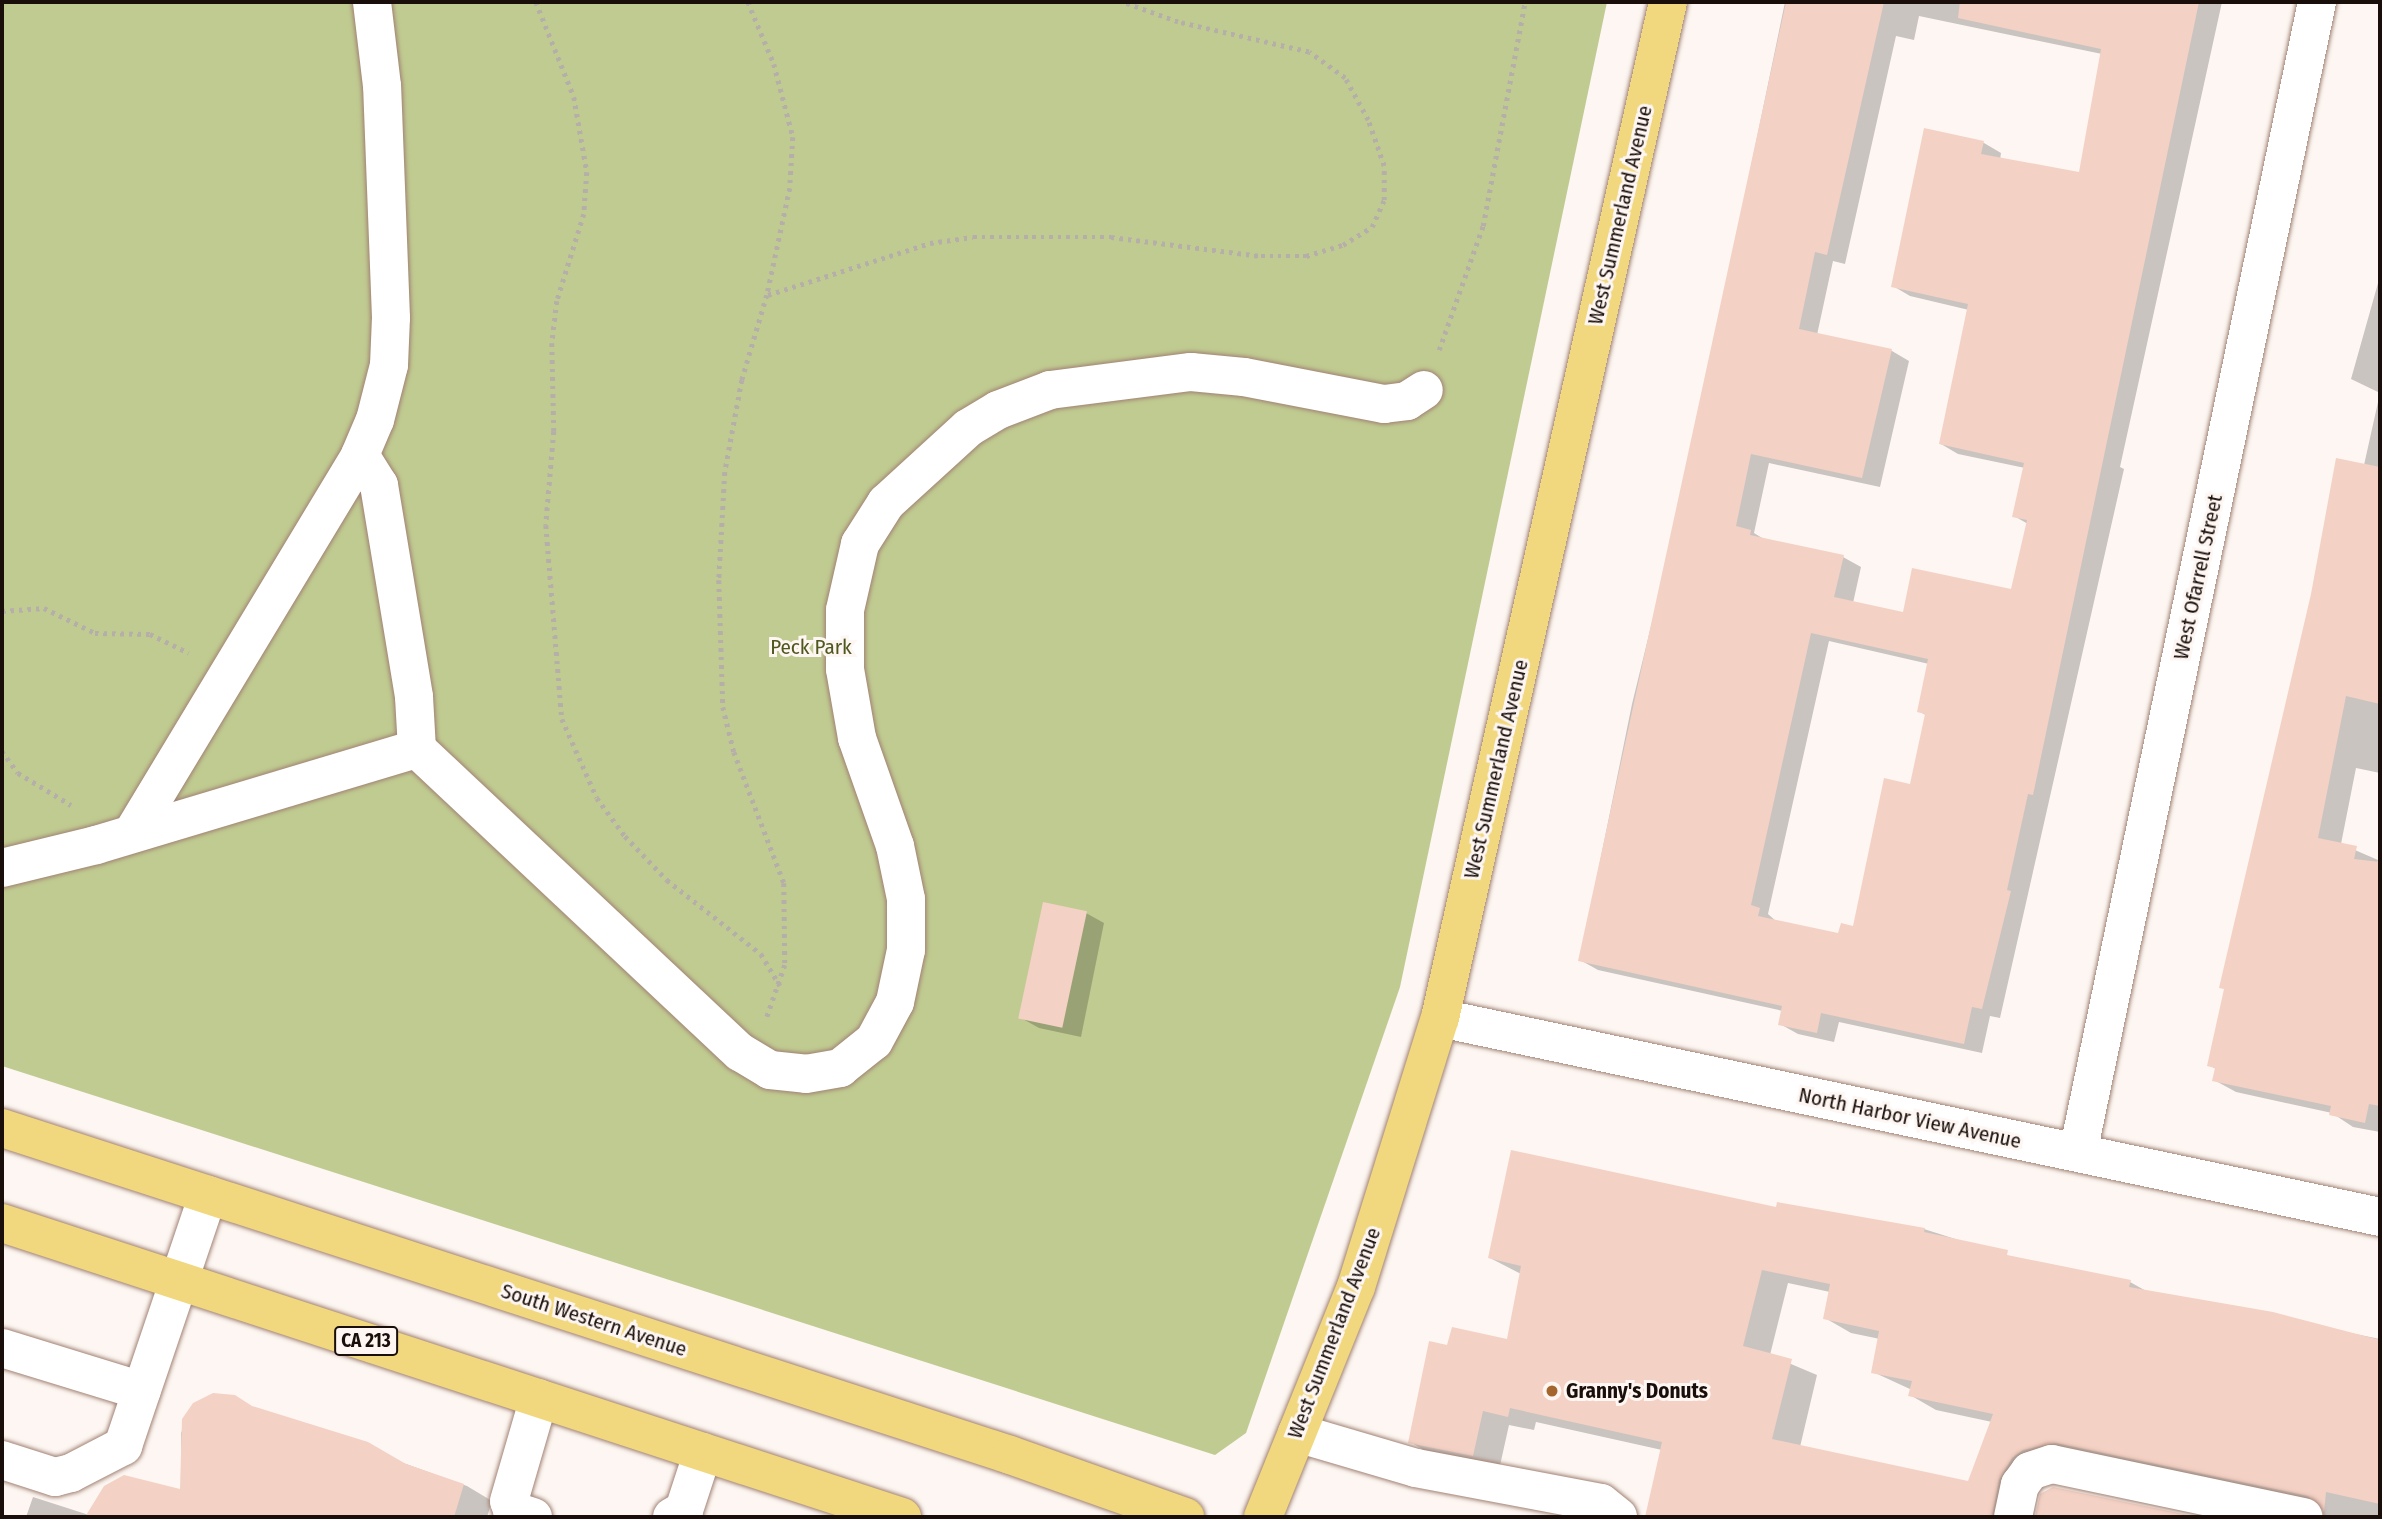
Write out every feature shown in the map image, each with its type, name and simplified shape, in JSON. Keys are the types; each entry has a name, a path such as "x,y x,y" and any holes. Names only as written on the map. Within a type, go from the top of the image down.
{"main road":[{"name":"West Summerland Avenue","path":"1263,1517 1356,1287 1440,1018 1668,2"},
{"name":"South Western Avenue","path":"2,1128 997,1450 1185,1517"},
{"name":"CA 213","path":"2,1223 902,1517"}],"street":[{"path":"133,832 360,455 375,420 389,365 391,318 383,99 372,2"},
{"name":"West Ofarrell Street","path":"2078,1153 2317,2"},
{"path":"360,455 379,485 414,697 417,749 740,1052 770,1070 806,1074 840,1068 874,1041 895,1002 906,950 905,899 895,846 858,738 845,669 845,610 860,544 886,503 921,469 998,410 1050,390 1109,379 1205,373 1384,404 1407,401 1424,390"},
{"path":"2,868 96,845 417,749"},
{"name":"North Harbor View Avenue","path":"1440,1018 2380,1217"},
{"path":"2,1461 55,1477 71,1474 123,1446 208,1195"},
{"path":"2,1348 142,1391"},
{"path":"533,1517 512,1510 509,1500 539,1398"},
{"path":"1297,1433 1416,1468 1601,1503 1618,1517"},
{"path":"672,1517 684,1510 703,1452"},
{"path":"2013,1517 2020,1485 2031,1471 2052,1464 2303,1517"}],"path":[{"path":"536,2 574,97 587,172 584,214 557,301 552,343 554,431 546,525 562,719 597,798 625,836 667,880 761,954 780,986"},
{"path":"740,1052 768,1015 780,986 788,925 784,883 734,752 719,669 725,472 742,380 767,295 790,188 793,137 774,64 748,2"},
{"path":"767,295 907,250 973,237 1111,237 1261,256 1306,256 1343,245 1372,227 1384,200 1384,166 1368,120 1345,78 1309,52 1178,22 1122,2"},
{"path":"1424,390 1483,226 1525,2"},
{"path":"2,751 18,773 71,805 96,845"}],"green space":[{"name":"Peck Park","path":"2,2 1607,2 1400,987 1246,1433 1215,1455 2,1066"}],"building":[{"path":"1786,2 1884,2 1827,255 1815,252 1799,329 1892,349 1862,478 1751,454 1736,526 1751,530 1750,535 1844,555 1834,597 1903,612 1912,568 2011,589 2027,520 2012,517 2024,463 1939,444 1968,304 1891,287 1924,128 1984,141 1981,154 2079,172 2101,49 1958,18 1960,2 2199,2 2033,795 2028,794 2007,890 2011,891 1982,1009 1972,1007 1964,1044 1821,1013 1817,1033 1778,1025 1782,1006 1578,961","holes":["1811,633 1928,659 1917,712 1925,714 1910,784 1884,778 1853,926 1841,923 1838,933 1758,916 1760,908 1751,905"]},
{"path":"2336,458 2380,467 2380,704 2346,696 2318,838 2357,846 2354,859 2380,862 2380,1106 2369,1104 2365,1123 2329,1115 2331,1106 2212,1081 2215,1068 2207,1066 2224,989 2219,988 2311,594"},
{"path":"1043,902 1087,911 1062,1028 1018,1018"},
{"path":"1511,1150 1776,1207 1777,1202 1925,1228 1924,1232 2008,1250 2007,1255 2131,1280 2129,1287 2273,1312 2380,1340 2380,1504 2326,1492 2324,1512 2308,1496 2056,1443 2023,1450 2012,1458 1999,1480 1992,1517 1645,1517 1662,1442 1510,1408 1508,1417 1483,1411 1473,1456 1408,1443 1429,1341 1447,1345 1452,1327 1507,1339 1521,1266 1488,1258","holes":["1762,1270 1830,1284 1823,1319 1879,1331 1871,1373 1912,1381 1908,1396 1993,1414 1968,1481 1772,1439 1792,1359 1743,1346"]},
{"path":"213,1393 235,1395 252,1406 368,1442 406,1464 464,1484 454,1517 85,1517 104,1486 124,1475 180,1489 182,1419 193,1403"},
{"path":"2053,1487 2198,1517 2035,1517 2040,1494"}],"place":[{"name":"Granny's Donuts","path":"1552,1391"}]}
